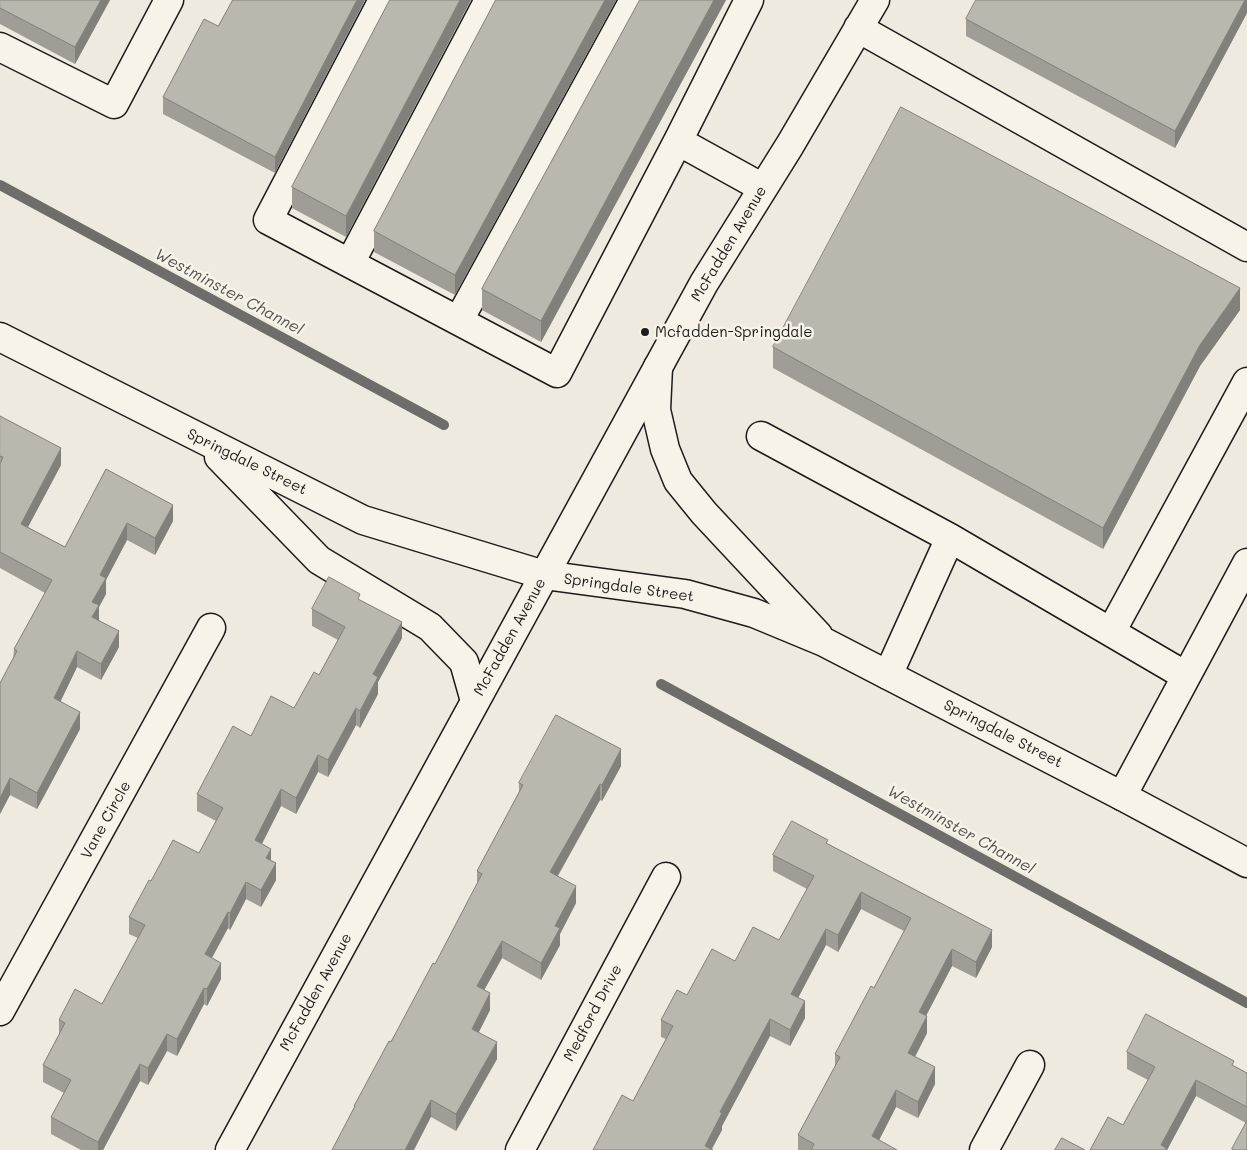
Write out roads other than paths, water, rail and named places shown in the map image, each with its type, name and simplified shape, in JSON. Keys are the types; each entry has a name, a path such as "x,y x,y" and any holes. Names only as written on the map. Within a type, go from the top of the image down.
{"street":[{"path":"0,47 114,104 169,0"},
{"path":"383,0 268,220 557,372 678,141 749,0"},
{"path":"350,263 489,0"},
{"path":"459,320 634,0"},
{"name":"McFadden Avenue","path":"230,1150 704,283 790,145 875,0"},
{"path":"858,28 1247,247"},
{"path":"678,141 763,188"},
{"name":"Springdale Street","path":"0,338 363,520 544,576 685,594 754,613 824,642 1122,796 1247,863"},
{"path":"658,367 656,410 665,449 678,481 704,514 824,642"},
{"path":"1111,632 1247,382"},
{"path":"761,436 950,538 1186,676"},
{"path":"204,441 319,560 430,627 464,662 475,701"},
{"path":"888,675 950,538"},
{"path":"1122,796 1247,563"},
{"name":"Vane Circle","path":"0,1012 211,628"},
{"name":"Medford Drive","path":"520,1150 666,877"},
{"path":"984,1150 1030,1065"}],"waterway":[{"name":"Westminster Channel","path":"0,185 444,425"},
{"name":"Westminster Channel","path":"661,684 1247,1003"}],"place":[{"name":"Mcfadden-Springdale","path":"645,332"}]}
